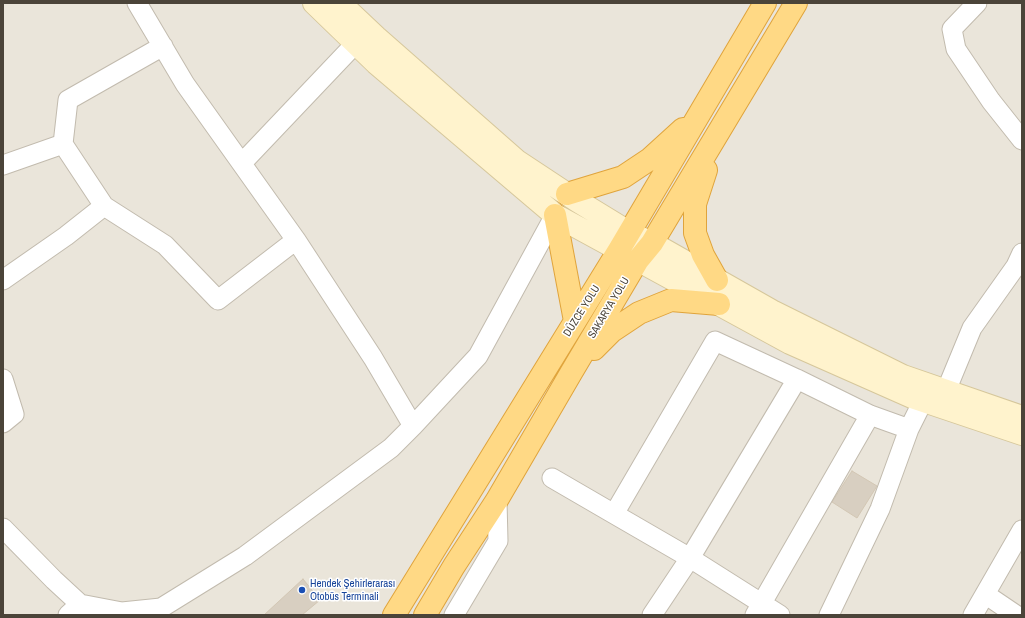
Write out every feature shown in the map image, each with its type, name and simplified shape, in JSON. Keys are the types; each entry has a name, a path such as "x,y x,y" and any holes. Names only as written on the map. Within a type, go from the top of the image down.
{"highway":[{"name":"DÜZCE YOLU","path":"394,615 414,580 624,241 765,3"},
{"name":"SAKARYA YOLU","path":"425,615 454,566 497,500 638,260 652,243 796,3"},
{"path":"567,194 623,177 650,159 700,113"},
{"path":"717,280 703,255 695,233 695,204 719,132"},
{"path":"555,215 575,321"},
{"path":"571,373 612,331 639,313 671,300 719,304"},
{"path":"381,615 414,580"}],"main road":[{"path":"314,3 376,63 555,215 624,241 652,243 772,311 902,376 1022,417"},
{"path":"340,3 376,37 517,161 567,194 624,241 638,260 790,342 912,397 1022,434"}],"street":[{"path":"137,3 186,84 296,240 373,358 414,426"},
{"path":"978,3 952,29 956,49 991,101 1022,140"},
{"path":"242,164 356,44"},
{"path":"162,46 68,100 63,144 104,206 165,245 218,300 296,240"},
{"path":"3,165 63,144"},
{"path":"3,280 66,236 104,206"},
{"path":"3,528 54,580 74,609 124,614 161,608 245,556 391,448 414,426 478,356 555,215"},
{"path":"946,391 972,328 1016,266 1022,253"},
{"path":"614,514 715,341 870,415 909,429"},
{"path":"3,379 14,414 3,423"},
{"path":"652,615 690,558 797,379"},
{"path":"829,615 880,509 909,429 923,400"},
{"path":"758,609 870,415"},
{"path":"552,478 690,558 758,609 780,615"},
{"path":"454,615 498,541 497,500"},
{"path":"973,615 1022,530"},
{"path":"985,594 1016,615"}],"shaded area":[{"path":"3,3 1022,3 1022,615 3,615"}],"building":[{"path":"852,471 877,486 857,518 832,502"},
{"name":"Hendek Şehirlerarası Otobüs Terminali","path":"303,579 320,600 302,615 264,615"}],"place":[{"name":"Hendek Şehirlerarası Otobüs Terminali","path":"302,590"}]}
